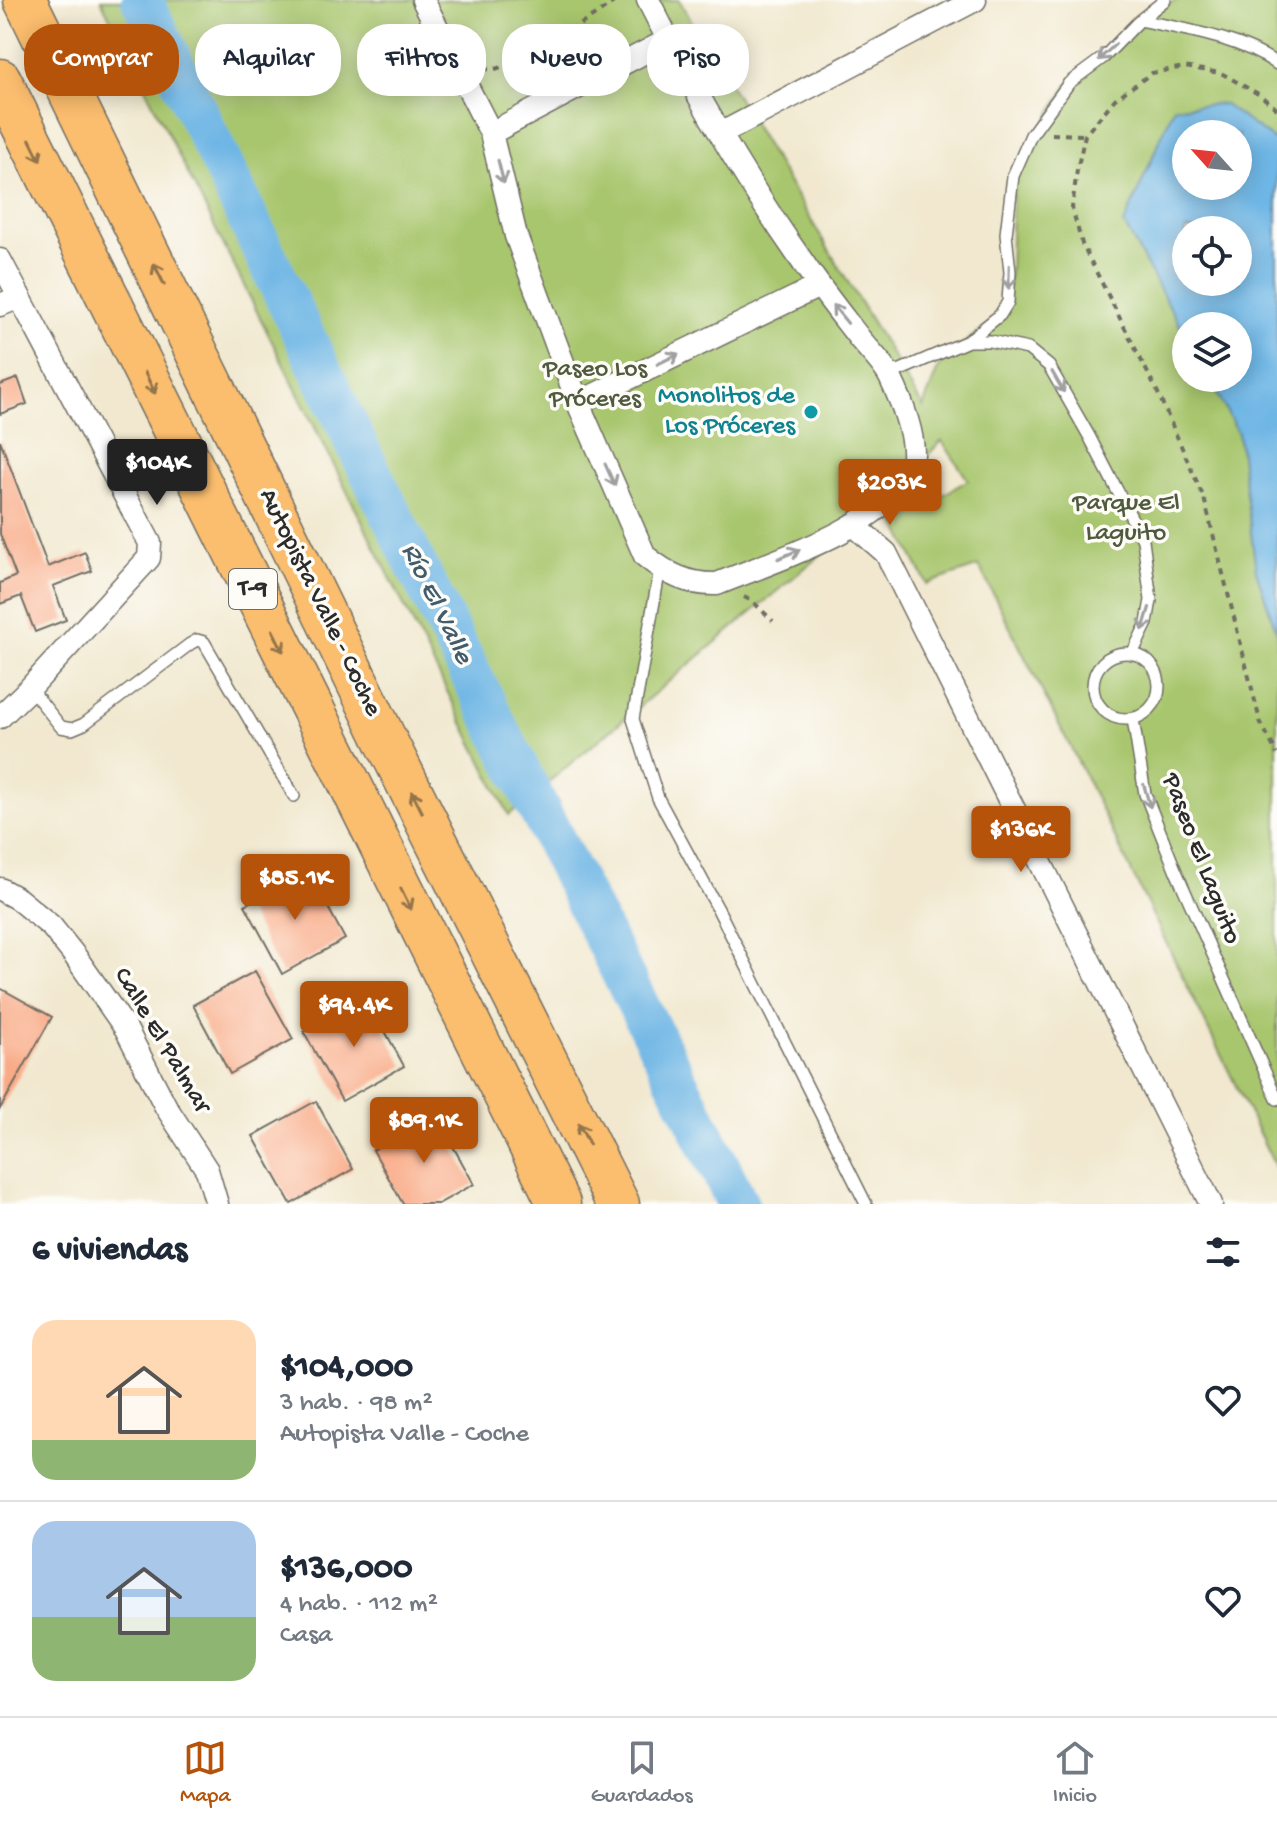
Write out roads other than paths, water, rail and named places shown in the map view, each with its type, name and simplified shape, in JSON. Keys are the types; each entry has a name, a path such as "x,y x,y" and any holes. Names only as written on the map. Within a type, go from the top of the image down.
{"highway":[{"name":"Autopista Valle - Coche","path":"25,0 389,747 618,1204"},
{"name":"Autopista Valle - Coche","path":"0,80 559,1204"}],"street":[{"path":"423,0 491,133 516,236 578,403 645,556 681,580 701,585 717,584 855,526 894,493 910,472 913,453 911,429 889,375 819,286 768,213 701,96"},
{"path":"648,0 660,24"},
{"path":"722,133 975,0"},
{"path":"491,133 647,51"},
{"path":"0,260 10,301 150,543 149,558 0,717"},
{"path":"578,403 819,286"},
{"path":"855,526 886,553 1211,1204"},
{"name":"Calle El Palmar","path":"0,889 18,899 51,926 118,1017 166,1107 207,1170 217,1204"}],"lane":[{"path":"889,375 968,341 1000,315 1008,302 1010,272 1006,234 1013,176 1031,135 1069,83 1104,57 1140,20 1165,0"},
{"path":"1140,20 1198,32 1261,53 1277,64"},
{"path":"968,341 990,341 1028,349 1049,366 1089,436 1143,540 1151,600 1147,623 1132,654"},
{"path":"660,568 633,719 658,798 718,909 866,1204"},
{"path":"30,688 61,727 72,729 84,724 190,644 197,640 204,642 294,796"},
{"path":"1132,654 1141,657 1155,671 1158,691 1150,709 1133,719 1112,717 1103,711 1093,693 1093,682 1102,663 1111,657 1132,654"},
{"name":"Paseo El Laguito","path":"1133,719 1145,794 1277,1099"}],"water":[{"path":"1223,104 1246,120 1172,120 1172,200 1252,200 1252,124 1277,142 1277,633 1256,571 1238,433 1216,392 1252,392 1252,312 1172,312 1124,224 1174,107"}],"waterway":[{"name":"Río El Valle","path":"142,0 429,592 738,1204"}],"place":[{"name":"Monolitos de Los Próceres","path":"811,412"}],"park label":[{"name":"Paseo Los Próceres","path":"595,385"},
{"name":"Parque El Laguito","path":"1126,519"}]}
